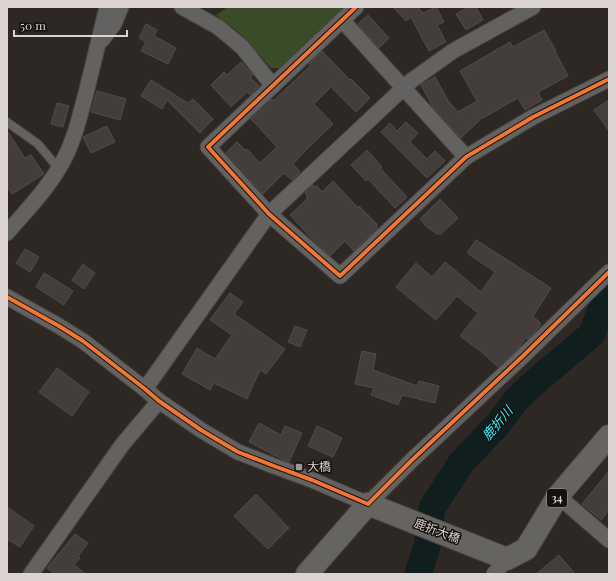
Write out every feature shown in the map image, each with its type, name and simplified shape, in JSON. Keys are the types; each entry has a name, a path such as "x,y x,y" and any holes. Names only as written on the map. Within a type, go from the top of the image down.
{"main road":[{"name":"34","path":"501,566 526,549 558,496 609,436"},
{"name":"鹿折大橋","path":"368,504 501,566"},
{"path":"307,574 368,504"}],"street":[{"path":"7,232 47,186 67,154 78,122 99,44 107,7"},
{"path":"99,44 114,24 122,7"},
{"path":"182,7 218,27 242,47 272,86"},
{"path":"356,7 208,147 269,214 340,276 466,157 533,117 609,79"},
{"path":"145,389 269,214 411,81 453,51 524,9"},
{"path":"342,20 466,157"},
{"path":"7,297 83,341 159,401 200,430 238,452 312,480 368,504 609,272"},
{"path":"31,574 122,445 159,401"},
{"path":"558,496 609,540"}],"lane":[{"path":"7,122 38,144 59,169"}],"green space":[{"path":"228,7 346,7 282,68 271,68 236,30 216,15"}],"building":[{"path":"393,7 421,7 419,9 423,13 436,7 444,22 437,25 446,42 429,51 411,17 406,21"},
{"path":"468,7 476,7 483,20 466,30 456,14"},
{"path":"368,15 389,38 379,48 358,24"},
{"path":"146,24 157,30 154,36 176,48 168,64 141,51 146,42 139,38"},
{"path":"544,30 568,76 538,92 542,100 525,110 518,98 483,117 461,138 433,107 421,85 435,77 449,102 458,112 477,101 460,71 510,42 513,47"},
{"path":"322,51 370,98 356,112 331,87 314,104 333,124 293,164 300,172 292,180 284,173 263,194 226,153 237,142 245,150 247,149 260,163 277,147 251,119 272,99 273,101 311,65 309,64"},
{"path":"241,62 253,75 250,77 259,86 250,95 247,92 231,107 211,85 224,72 227,75"},
{"path":"151,80 188,103 193,99 213,119 200,133 167,100 162,109 141,96"},
{"path":"97,91 126,99 120,120 91,112"},
{"path":"609,100 609,131 594,110"},
{"path":"57,103 69,106 63,127 51,124"},
{"path":"406,122 418,133 410,142 427,159 435,151 445,161 427,178 381,132 390,123 397,131"},
{"path":"107,126 115,142 91,153 83,137"},
{"path":"7,131 25,158 31,155 44,174 12,194 7,187"},
{"path":"367,150 382,167 380,168 407,197 395,208 368,179 366,181 351,165"},
{"path":"333,181 358,208 359,206 377,224 377,229 354,251 345,241 330,256 290,215 308,198 305,193 313,185 315,187 317,186 322,192"},
{"path":"440,199 458,218 441,234 437,234 427,227 420,219"},
{"path":"476,240 551,288 533,316 541,324 528,339 526,338 515,352 498,367 483,353 460,336 478,313 457,296 436,320 396,287 416,263 432,277 445,262 481,292 495,272 467,253"},
{"path":"25,249 39,257 30,272 16,263"},
{"path":"83,264 95,273 84,289 72,280"},
{"path":"44,273 73,291 64,305 36,287"},
{"path":"230,293 243,302 234,314 285,349 266,374 260,370 247,399 214,383 210,390 182,374 197,348 215,359 232,335 210,320"},
{"path":"295,326 307,330 300,347 288,342"},
{"path":"362,351 376,354 373,370 417,386 419,381 439,386 435,403 402,395 398,405 371,395 374,388 355,384"},
{"path":"57,368 89,392 72,416 39,392"},
{"path":"259,423 281,435 285,426 302,433 289,462 249,442"},
{"path":"317,426 342,438 333,457 308,446"},
{"path":"609,471 609,510 601,520 582,504"},
{"path":"256,494 289,528 268,549 234,516"},
{"path":"7,507 34,526 20,547 7,539"},
{"path":"75,534 88,543 78,556 80,558 74,565 86,574 54,574 47,568"},
{"path":"559,555 575,574 536,574"}],"waterway":[{"name":"鹿折川","path":"418,574 427,546 432,508 461,463 498,424 516,400 536,381 592,334 606,295 609,291"}],"cycle path":[{"path":"356,7 208,147 269,214 340,276 466,157 533,117 609,79"},
{"path":"7,297 83,341 159,401 201,430 238,452 312,480 368,504 609,272"}],"place":[{"name":"大橋","path":"299,467"}]}
